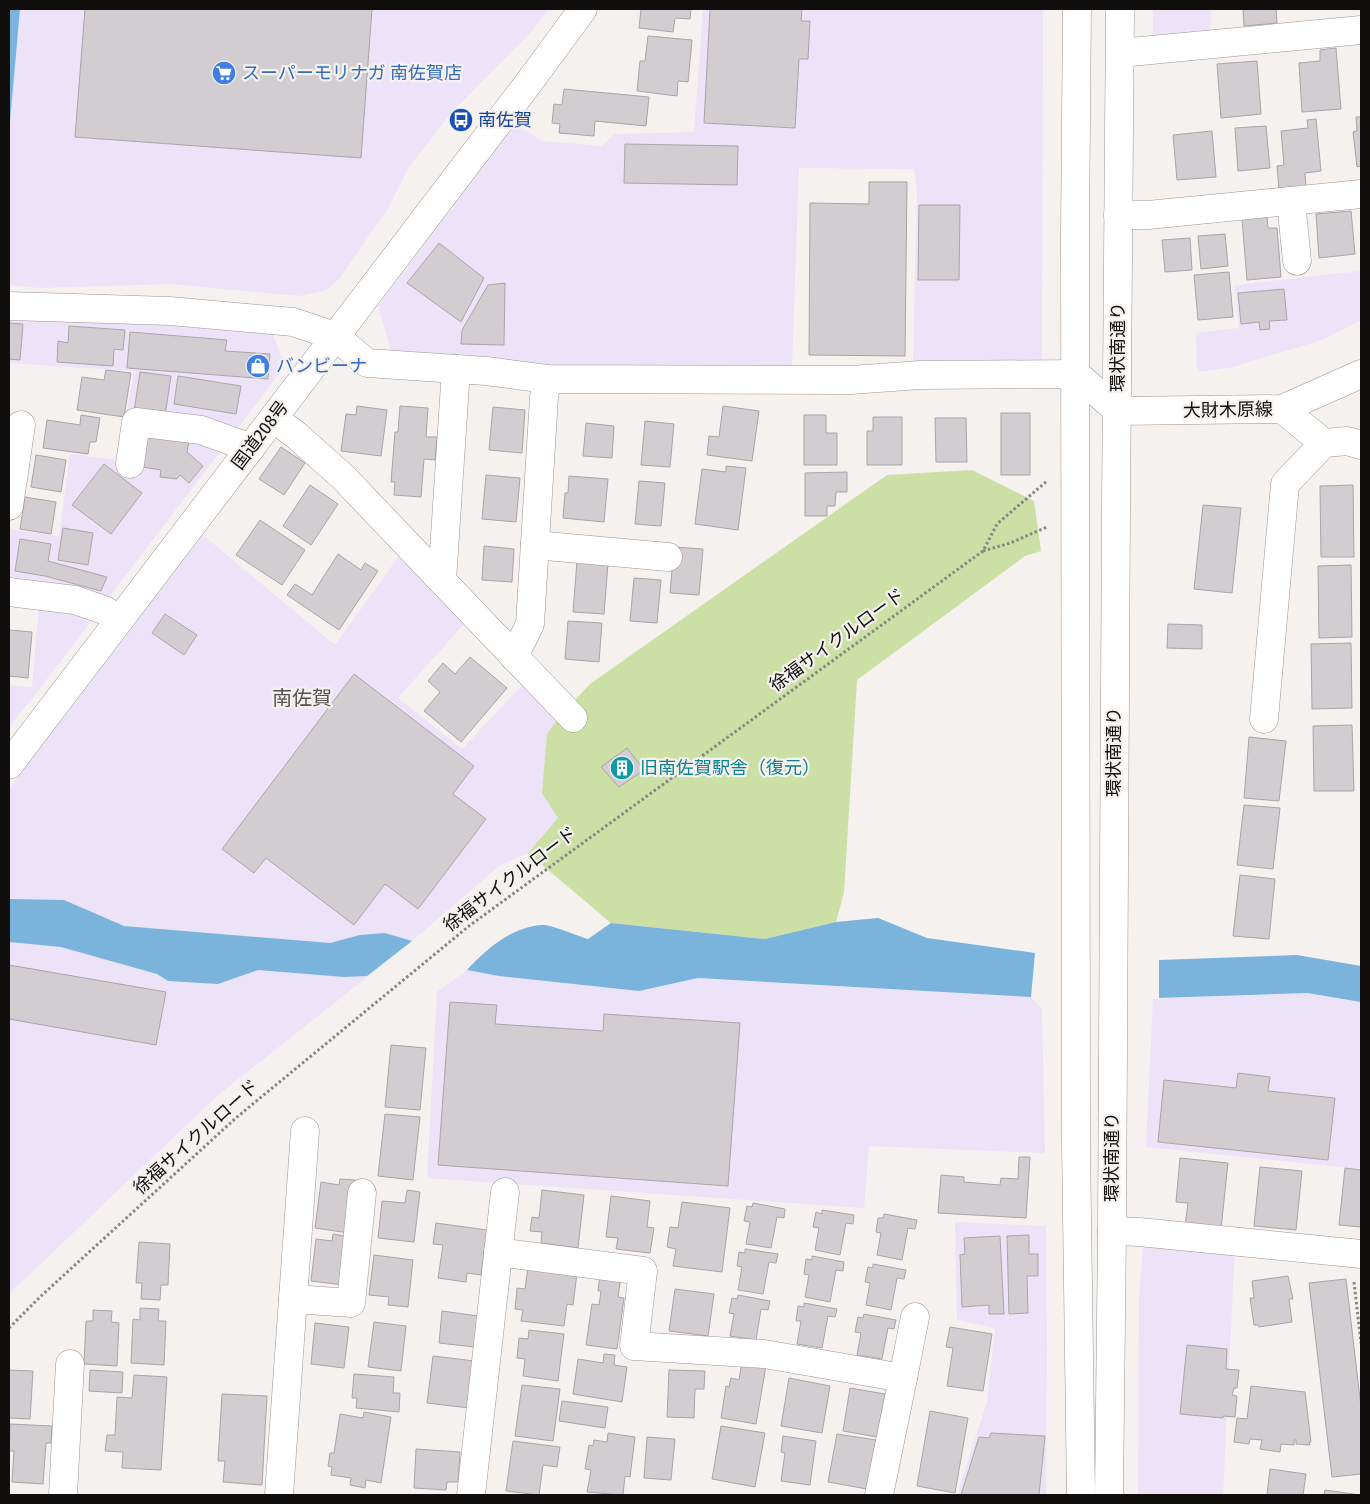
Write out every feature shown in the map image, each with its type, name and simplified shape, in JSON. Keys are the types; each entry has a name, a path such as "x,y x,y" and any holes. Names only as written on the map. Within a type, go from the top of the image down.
{"main road":[{"name":"国道208号","path":"9,765 583,9"},
{"name":"環状南通り","path":"1077,9 1076,1144 1081,1495"},
{"name":"環状南通り","path":"1108,1495 1112,1231 1120,9"},
{"path":"1120,53 1361,30"},
{"path":"1118,215 1148,215 1361,194"},
{"path":"1291,201 1297,260"},
{"path":"9,306 170,311 298,323 335,336 366,363 486,371 547,379 851,380 920,375 1076,374 1118,411"},
{"path":"442,581 456,369"},
{"name":"大財木原線","path":"1118,411 1282,409 1361,374"},
{"path":"514,657 530,624 544,397 547,379"},
{"path":"1282,409 1324,443"},
{"path":"273,418 296,435 343,478 573,718"},
{"path":"130,464 136,422 202,430 250,448"},
{"path":"9,506 21,425"},
{"path":"1264,719 1285,484 1324,443 1347,441 1361,445"},
{"path":"535,546 668,557"},
{"path":"9,592 75,600 104,610 120,619"},
{"path":"279,1495 305,1131"},
{"path":"471,1495 505,1192"},
{"path":"293,1299 351,1303 362,1193"},
{"path":"1112,1231 1361,1254"},
{"path":"498,1252 643,1271 634,1346 764,1354 902,1378"},
{"path":"879,1495 915,1317"},
{"path":"63,1495 70,1364"}],"path":[{"name":"徐福サイクルロード","path":"9,1328 41,1296 237,1117 469,926 983,551 997,524 1048,480"},
{"path":"983,551 1010,543 1048,527"},
{"path":"1361,1279 1353,1282 1361,1343"}],"shaded area":[{"path":"9,9 549,9 531,32 451,113 409,167 387,210 339,279 325,291 299,296 171,284 40,288 9,285"},
{"path":"703,9 1043,9 1042,360 913,361 917,193 914,169 799,168 792,366 552,367 504,359 391,351 378,306 516,124 542,141 601,146 615,134 694,132"},
{"path":"1153,9 1211,9 1210,39 1153,43"},
{"path":"1361,271 1361,320 1322,340 1229,368 1197,372 1196,333 1239,328 1235,285"},
{"path":"9,315 175,322 272,332 285,366 9,727 9,685 32,687 39,606 9,599 9,541 11,529 59,536 70,454 119,460 134,371 9,363"},
{"path":"203,535 335,645 404,549 469,618 398,698 462,749 528,679 561,715 558,818 528,853 499,866 405,947 217,1096 9,1294 9,789"},
{"path":"467,970 499,976 639,991 698,978 1031,997 1042,1009 1045,1153 869,1146 864,1208 427,1178 437,992"},
{"path":"1307,993 1361,1002 1361,1169 1146,1147 1153,999"},
{"path":"955,1222 1046,1226 1046,1495 957,1495 987,1402 995,1328 957,1320"},
{"path":"1144,1235 1235,1245 1223,1495 1138,1495 1139,1300"}],"green space":[{"path":"972,470 1034,501 1041,551 1025,556 857,680 844,892 836,922 765,939 611,923 528,853 558,818 542,793 547,734 561,715 590,684 887,475"}],"water":[{"path":"9,9 20,9 9,133"},
{"path":"9,899 64,900 124,926 330,943 360,935 385,933 412,941 367,976 344,977 258,970 218,984 168,981 157,974 61,947 9,942"},
{"path":"878,918 927,938 1035,953 1031,997 698,978 639,991 499,976 467,970 501,940 521,929 532,926 547,925 588,939 611,923 765,939 836,922"},
{"path":"1297,955 1361,966 1361,1002 1307,993 1159,998 1159,960"}],"building":[{"name":"スーパーモリナガ 南佐賀店","path":"85,9 372,9 361,158 75,137"},
{"path":"641,9 691,9 690,19 675,18 673,32 639,28"},
{"path":"710,9 802,9 801,21 810,21 808,59 799,59 795,128 704,123"},
{"path":"1243,9 1276,9 1277,23 1244,26"},
{"path":"648,36 692,40 688,82 678,81 677,96 637,91 640,61 645,61"},
{"path":"1336,48 1341,109 1302,112 1299,63 1320,61 1320,50"},
{"path":"1257,61 1261,114 1221,118 1217,64"},
{"path":"564,89 649,97 646,126 595,121 594,136 559,133 560,124 552,123 554,104 562,105"},
{"path":"1356,117 1361,117 1361,166 1357,167 1353,132 1357,131"},
{"path":"1316,119 1321,171 1305,173 1306,187 1279,189 1277,166 1284,165 1281,131 1308,128 1307,120"},
{"path":"1266,126 1270,168 1238,171 1235,128"},
{"path":"1212,131 1216,177 1177,180 1173,135"},
{"path":"625,144 738,146 737,185 624,183"},
{"path":"869,182 907,182 905,356 809,355 810,203 869,204"},
{"path":"919,205 960,205 959,280 918,280"},
{"path":"1351,211 1355,254 1319,258 1316,214"},
{"path":"1267,217 1268,228 1277,228 1281,277 1247,280 1242,219"},
{"path":"1225,234 1228,266 1201,269 1198,236"},
{"path":"1190,238 1192,270 1165,272 1162,240"},
{"path":"439,243 484,278 461,322 407,283"},
{"path":"1229,272 1233,317 1198,320 1194,275"},
{"path":"505,283 504,345 461,344 462,330 488,285"},
{"path":"1284,289 1287,320 1269,321 1270,329 1260,330 1259,322 1241,324 1238,293"},
{"path":"9,323 23,324 20,360 9,359"},
{"path":"69,326 125,330 123,350 114,349 113,366 57,362 58,341 68,343"},
{"path":"130,332 227,340 225,351 270,354 268,379 127,368"},
{"path":"106,370 131,373 124,417 77,410 82,377 104,380"},
{"path":"140,372 171,376 165,416 134,412"},
{"path":"178,376 241,386 236,414 174,404"},
{"path":"357,406 387,410 381,456 341,451 346,414 356,415"},
{"path":"400,406 428,408 426,437 437,437 435,460 424,459 421,497 394,495 395,482 391,482 395,432 398,432"},
{"path":"723,406 759,411 752,461 707,455 709,436 719,437"},
{"path":"493,407 525,410 522,453 489,450"},
{"path":"1001,413 1030,413 1030,475 1001,475"},
{"path":"81,415 100,418 96,442 90,442 88,454 43,448 47,420 80,425"},
{"path":"804,415 826,415 826,433 837,433 837,465 804,465"},
{"path":"873,417 902,417 902,465 867,465 867,431 873,431"},
{"path":"935,418 966,418 967,462 936,462"},
{"path":"645,421 674,424 670,467 641,465"},
{"path":"586,423 614,426 612,458 583,456"},
{"path":"148,435 189,441 187,452 203,466 189,483 180,475 177,479 160,477 161,470 143,467"},
{"path":"281,447 305,463 284,495 259,479"},
{"path":"36,455 66,460 61,492 31,487"},
{"path":"104,464 142,493 111,534 72,505"},
{"path":"726,466 746,468 738,530 695,524 702,469 726,472"},
{"path":"847,472 847,492 836,492 835,506 827,506 827,516 805,516 805,473"},
{"path":"486,475 520,478 516,522 482,519"},
{"path":"569,476 608,479 604,522 563,518 565,493 568,493"},
{"path":"639,481 665,483 661,526 635,524"},
{"path":"310,485 338,504 311,545 283,526"},
{"path":"1353,485 1354,557 1321,557 1320,486"},
{"path":"25,497 56,502 51,534 20,529"},
{"path":"1203,505 1241,508 1232,593 1194,589"},
{"path":"260,520 305,550 282,585 236,555"},
{"path":"63,528 93,533 88,565 58,560"},
{"path":"20,539 51,544 48,561 107,577 101,591 45,576 15,571"},
{"path":"484,546 514,549 512,582 482,580"},
{"path":"674,547 703,549 699,595 670,593"},
{"path":"338,554 361,570 365,563 378,571 339,630 287,595 295,584 312,595"},
{"path":"577,561 608,564 604,614 573,612"},
{"path":"1351,565 1352,637 1319,638 1318,566"},
{"path":"634,578 661,580 657,623 630,621"},
{"path":"165,614 197,635 184,655 152,633"},
{"path":"568,621 602,623 599,662 565,659"},
{"path":"1168,624 1202,625 1202,649 1167,648"},
{"path":"9,630 32,632 28,678 9,676"},
{"path":"1351,643 1352,708 1312,709 1311,644"},
{"path":"470,657 507,688 461,742 424,711 440,692 428,681 443,663 455,674"},
{"path":"354,674 474,766 453,794 486,819 418,909 385,884 354,925 266,858 254,873 222,849"},
{"path":"1352,725 1354,791 1314,791 1313,726"},
{"path":"1249,737 1286,741 1279,801 1244,798"},
{"name":"旧南佐賀駅舎（復元）","path":"627,748 644,770 619,787 601,767"},
{"path":"1244,805 1280,808 1273,869 1237,865"},
{"path":"1240,875 1275,879 1269,939 1233,936"},
{"path":"9,965 166,992 156,1045 9,1019"},
{"path":"450,1002 497,1005 495,1024 603,1031 604,1014 740,1023 728,1186 438,1165"},
{"path":"391,1045 426,1048 420,1110 385,1107"},
{"path":"1238,1073 1270,1077 1268,1091 1335,1098 1328,1160 1158,1142 1164,1080 1236,1088"},
{"path":"385,1114 420,1117 413,1180 378,1176"},
{"path":"1019,1157 1030,1157 1026,1218 938,1213 941,1175 964,1177 964,1182 1000,1185 1001,1178 1018,1179"},
{"path":"1180,1158 1228,1163 1221,1229 1185,1226 1188,1203 1176,1202"},
{"path":"1260,1167 1302,1171 1296,1230 1254,1226"},
{"path":"1345,1168 1361,1170 1361,1227 1339,1225"},
{"path":"340,1179 355,1180 349,1233 315,1228 321,1182 339,1185"},
{"path":"407,1190 420,1192 414,1242 378,1238 382,1201 405,1203"},
{"path":"542,1190 584,1195 578,1248 541,1243 542,1232 530,1231 532,1217 539,1218"},
{"path":"611,1196 650,1201 647,1227 654,1228 650,1253 616,1249 618,1238 606,1237"},
{"path":"682,1202 730,1208 722,1272 673,1266 676,1249 667,1247 670,1227 678,1228"},
{"path":"753,1203 785,1209 784,1218 777,1217 771,1248 746,1244 750,1222 744,1221 747,1206 752,1207"},
{"path":"822,1210 854,1215 853,1224 846,1223 840,1255 815,1250 819,1228 813,1227 816,1212 822,1214"},
{"path":"884,1214 917,1220 915,1229 908,1228 902,1260 877,1255 881,1233 876,1232 878,1218 883,1218"},
{"path":"436,1223 487,1230 481,1275 467,1273 466,1282 438,1278 443,1245 433,1244"},
{"path":"333,1234 350,1237 344,1285 311,1281 316,1239 332,1241"},
{"path":"1029,1235 1029,1254 1038,1254 1038,1276 1027,1276 1028,1313 1009,1314 1007,1236"},
{"path":"1000,1236 1004,1314 989,1314 989,1305 962,1307 960,1255 965,1254 964,1238"},
{"path":"139,1242 170,1244 168,1285 161,1285 160,1300 141,1299 142,1283 136,1283"},
{"path":"745,1249 778,1254 776,1263 769,1262 763,1294 738,1290 742,1267 737,1266 739,1252 745,1253"},
{"path":"374,1255 413,1260 408,1307 388,1305 389,1297 369,1295"},
{"path":"812,1256 844,1262 843,1271 836,1270 830,1302 805,1297 809,1275 804,1274 806,1259 812,1260"},
{"path":"873,1264 906,1270 904,1279 897,1278 891,1310 866,1305 870,1283 865,1282 868,1267 873,1268"},
{"path":"528,1267 577,1273 573,1305 567,1304 564,1326 521,1321 523,1310 515,1309 517,1288 525,1289"},
{"path":"600,1274 621,1276 618,1297 624,1298 617,1349 586,1345 592,1304 599,1305 601,1291 598,1291"},
{"path":"1288,1276 1293,1299 1289,1299 1292,1322 1259,1327 1254,1325 1250,1298 1254,1298 1252,1281"},
{"path":"1346,1279 1361,1407 1361,1474 1332,1477 1309,1283"},
{"path":"675,1289 714,1294 708,1336 669,1331"},
{"path":"738,1295 770,1301 768,1310 761,1309 756,1340 730,1336 734,1314 729,1313 732,1298 737,1299"},
{"path":"804,1303 837,1309 835,1317 828,1316 822,1348 797,1344 801,1321 796,1321 798,1306 804,1307"},
{"path":"140,1308 159,1309 158,1321 166,1321 164,1365 131,1363 133,1319 140,1320"},
{"path":"93,1310 112,1311 111,1322 119,1323 117,1366 84,1364 86,1321 93,1321"},
{"path":"442,1311 478,1316 474,1347 439,1343"},
{"path":"864,1314 896,1320 894,1329 888,1328 882,1359 857,1355 861,1333 855,1332 858,1317 863,1318"},
{"path":"374,1322 406,1326 401,1371 368,1367"},
{"path":"315,1323 349,1327 344,1368 311,1364"},
{"path":"950,1327 992,1334 983,1391 947,1386 953,1348 946,1347"},
{"path":"529,1330 564,1334 558,1381 523,1376 525,1359 517,1358 519,1338 528,1339"},
{"path":"1187,1345 1227,1349 1226,1369 1239,1370 1237,1388 1234,1388 1232,1395 1237,1396 1235,1417 1223,1416 1223,1418 1180,1414"},
{"path":"604,1354 615,1355 614,1365 627,1367 622,1402 573,1394 578,1359 603,1363"},
{"path":"433,1356 475,1361 469,1408 427,1403"},
{"path":"742,1362 766,1366 756,1424 721,1418 726,1386 729,1387 731,1378 739,1380"},
{"path":"9,1370 33,1371 30,1419 9,1418"},
{"path":"90,1370 123,1372 122,1393 89,1391"},
{"path":"669,1370 705,1371 704,1389 695,1389 694,1418 667,1417"},
{"path":"354,1374 394,1377 393,1393 400,1393 399,1412 356,1408 357,1398 352,1398"},
{"path":"134,1375 167,1377 161,1470 122,1468 123,1452 105,1451 107,1435 115,1435 117,1397 132,1398"},
{"path":"789,1378 830,1386 822,1433 781,1426"},
{"path":"522,1385 560,1389 553,1441 515,1436"},
{"path":"1251,1386 1305,1392 1310,1445 1296,1444 1296,1440 1294,1440 1294,1445 1281,1444 1280,1452 1260,1449 1262,1440 1250,1439 1249,1444 1234,1442 1237,1418 1247,1419"},
{"path":"850,1388 885,1394 877,1437 843,1431"},
{"path":"222,1394 267,1396 262,1485 223,1482 225,1461 218,1461"},
{"path":"562,1401 608,1407 605,1428 559,1421"},
{"path":"930,1411 968,1418 955,1493 917,1486"},
{"path":"364,1412 391,1417 381,1483 366,1480 365,1488 350,1485 351,1478 331,1475 332,1467 328,1466 330,1453 334,1453 340,1414 363,1418"},
{"path":"10,1424 52,1426 51,1443 46,1443 43,1484 12,1482 14,1451 9,1451"},
{"path":"721,1426 765,1433 755,1487 712,1479"},
{"path":"608,1433 635,1437 630,1477 625,1476 623,1495 587,1492 591,1470 585,1469 589,1445 593,1446 594,1440 607,1442"},
{"path":"991,1433 1045,1436 1039,1495 961,1495 979,1437 989,1438"},
{"path":"837,1434 876,1440 867,1489 828,1482"},
{"path":"783,1436 816,1441 810,1485 781,1481 785,1453 781,1452"},
{"path":"647,1437 675,1439 671,1480 644,1478"},
{"path":"513,1441 560,1447 557,1467 543,1465 539,1495 506,1491"},
{"path":"416,1449 460,1452 458,1482 447,1482 446,1490 414,1488"},
{"path":"1270,1469 1306,1474 1303,1495 1267,1495"},
{"path":"1325,1490 1360,1495 1324,1495"}],"place":[{"name":"スーパーモリナガ 南佐賀店","path":"224,73"},
{"name":"南佐賀","path":"461,120"},
{"name":"バンビーナ","path":"258,366"},
{"name":"旧南佐賀駅舎（復元）","path":"622,768"}],"district":[{"name":"南佐賀","path":"302,698"}]}
